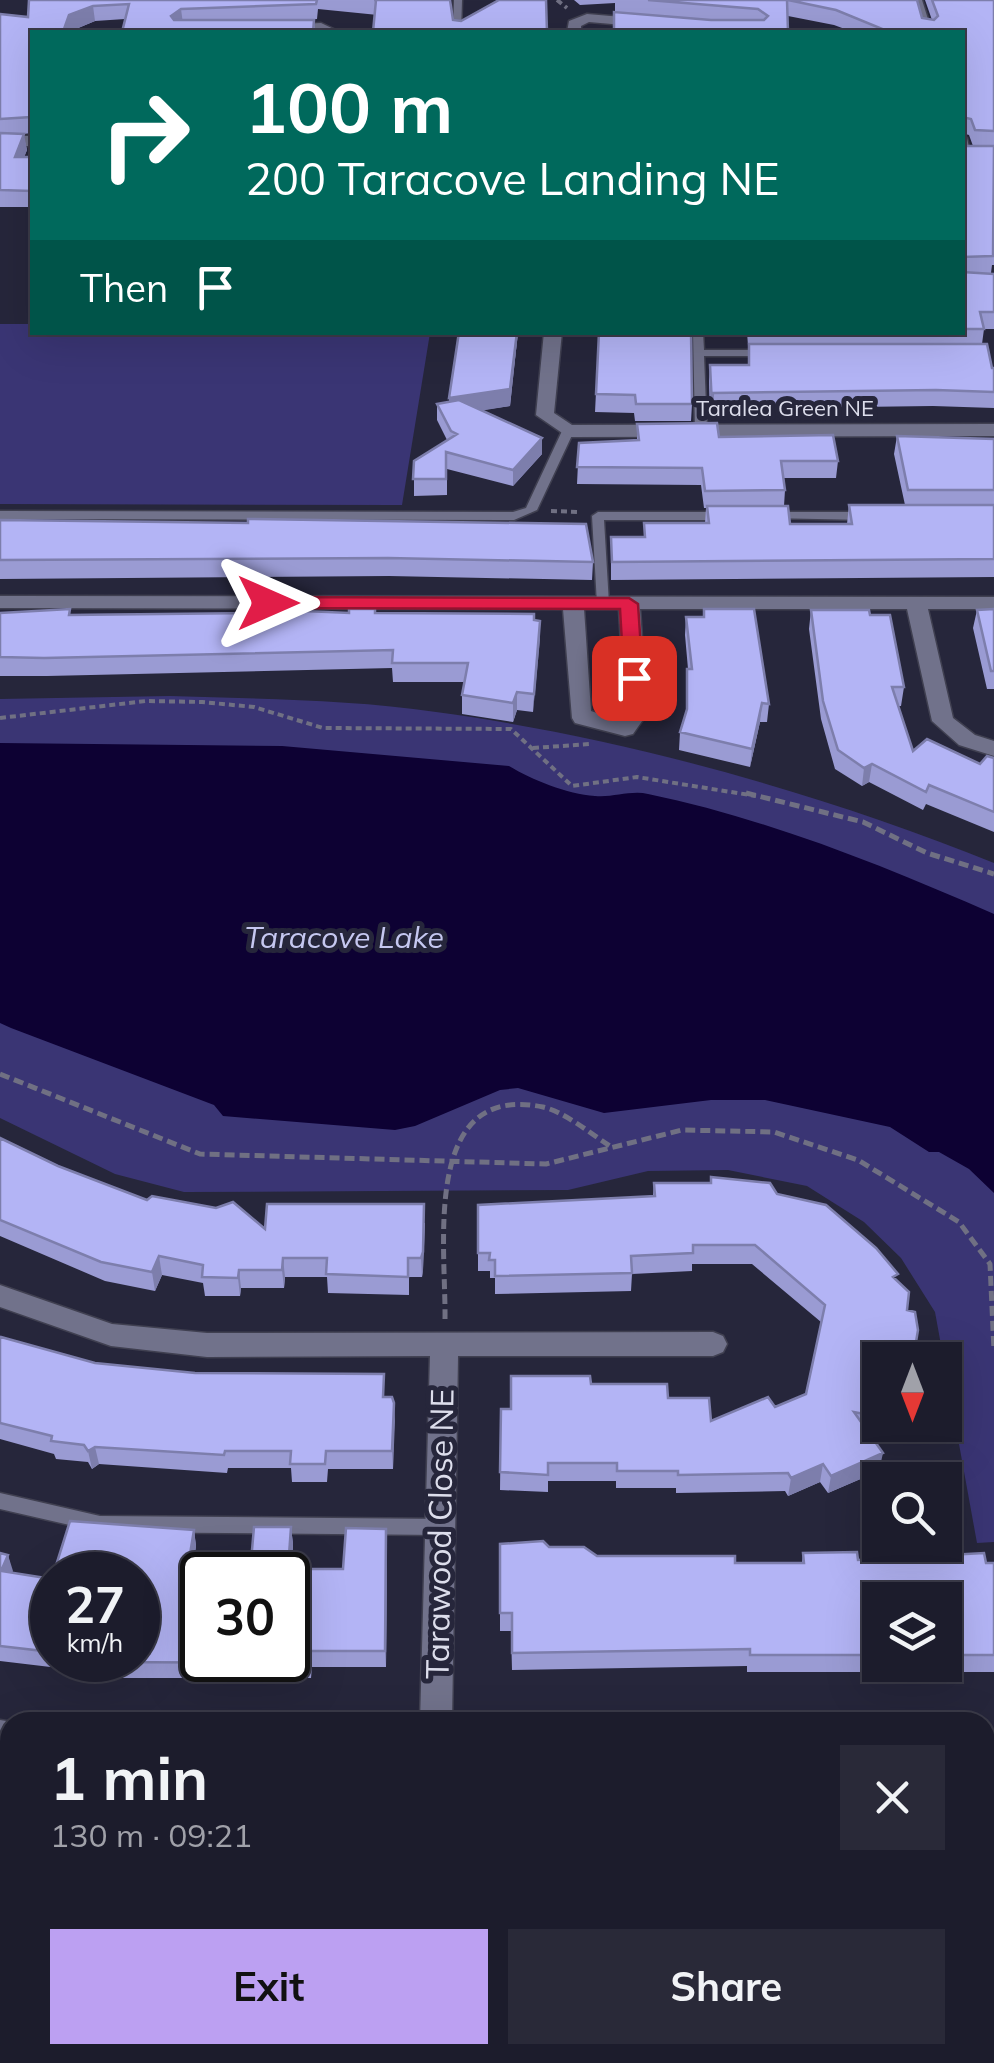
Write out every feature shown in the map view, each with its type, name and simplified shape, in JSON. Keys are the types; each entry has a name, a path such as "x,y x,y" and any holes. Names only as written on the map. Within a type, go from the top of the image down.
{"street":[{"path":"574,30 574,24 588,18 658,24"},
{"path":"262,30 329,30"},
{"path":"0,141 30,140"},
{"path":"552,335 545,414 568,430"},
{"name":"Taralea Green NE","path":"568,430 994,430"},
{"path":"0,602 994,602"},
{"path":"916,603 943,721 967,740 994,749"},
{"path":"573,604 580,711 583,718 625,729 636,714 629,604"},
{"path":"0,1296 111,1335 207,1346 714,1344"},
{"name":"Tarawood Close NE","path":"436,1712 444,1345"}],"lane":[{"path":"457,30 458,0"},
{"path":"918,0 927,30"},
{"path":"698,335 701,430"},
{"path":"698,353 777,353"},
{"path":"0,515 514,516 532,510 568,430"},
{"path":"603,604 598,516 736,516"},
{"path":"756,516 875,516"},
{"path":"0,1501 100,1524 441,1527"}],"path":[{"path":"532,510 598,516"},
{"path":"0,718 146,701 202,702 254,708 324,728 511,729 572,786 637,777 733,790 863,822 926,853 994,874"},
{"path":"533,748 590,744 603,724"},
{"path":"0,1074 200,1154 546,1164 682,1130 774,1132 858,1160 959,1222 990,1264 994,1351"},
{"path":"444,1345 448,1164 463,1130 497,1108 545,1108 610,1146"}],"shaded area":[{"path":"0,324 30,324 30,335 430,335 402,505 0,504"},
{"name":"Taracove Lake","path":"170,696 303,700 370,704 506,723 648,752 790,791 994,863 994,1542 977,1543 959,1442 962,1442 962,1342 940,1342 935,1312 901,1258 864,1222 807,1186 728,1170 648,1171 568,1190 184,1192 115,1174 0,1118 0,699"}],"water":[{"name":"Taracove Lake","path":"0,743 282,746 509,766 573,792 601,796 642,793 737,816 867,861 994,914 994,1193 969,1169 939,1152 929,1152 890,1127 765,1100 711,1100 604,1113 518,1088 500,1090 415,1126 395,1130 223,1116 214,1105 11,1028 0,1023"}],"building":[{"path":"29,0 317,0 316,4 181,9 171,16 174,20 314,20 313,30 122,30 129,4 93,6 69,15 64,30 30,30 30,117 0,119 0,14 28,17"},
{"path":"376,0 450,0 453,20 461,21 499,0 546,0 547,30 373,30"},
{"path":"648,0 787,0 788,30 614,30 614,12 764,20 768,16 758,9"},
{"path":"788,0 917,0 922,18 934,20 938,16 932,0 994,0 994,131 975,130 971,119 965,118 965,30 876,30 880,28 836,10"},
{"path":"0,133 24,134 15,157 30,157 30,191 0,190"},
{"path":"965,146 994,146 993,256 965,257"},
{"path":"965,272 994,274 994,312 980,312 984,329 965,329"},
{"path":"459,335 517,335 510,389 449,398"},
{"path":"599,335 691,335 692,404 636,404 635,395 596,394"},
{"path":"749,344 987,344 994,368 994,392 713,393 712,405 710,365 749,365"},
{"path":"459,400 542,438 513,470 446,452 446,479 413,479 414,461 457,434 451,431 437,404"},
{"path":"717,423 719,437 833,435 838,461 781,461 785,490 705,491 702,468 577,467 579,443 639,440 637,424"},
{"path":"897,436 994,439 994,490 908,490"},
{"path":"849,505 994,505 994,559 612,562 611,537 645,537 644,523 709,523 707,506 788,506 790,524 852,524"},
{"path":"248,519 586,524 593,562 388,558 0,560 0,520 248,523"},
{"path":"70,609 69,615 258,613 258,609 534,614 534,620 540,621 534,694 517,692 513,703 462,695 468,663 392,663 393,650 0,657 0,613"},
{"path":"704,609 754,609 769,704 762,703 752,749 680,732 687,709 687,669 692,669 686,617 704,617"},
{"path":"994,609 994,671 991,671 977,610"},
{"path":"811,610 869,610 870,615 890,615 904,687 892,687 913,751 927,739 980,764 987,756 994,758 994,812 929,785 926,792 872,764 864,768 838,750 823,701"},
{"path":"0,1138 58,1166 147,1200 152,1196 216,1208 233,1202 265,1229 267,1204 424,1204 423,1252 421,1258 408,1258 408,1277 326,1274 327,1258 283,1258 282,1270 239,1270 238,1278 202,1277 203,1265 159,1256 152,1272 101,1262 0,1220"},
{"path":"711,1177 770,1183 777,1194 826,1205 876,1248 898,1274 893,1277 909,1292 907,1310 915,1312 916,1342 862,1342 862,1414 854,1412 862,1423 862,1442 875,1442 883,1453 831,1476 823,1464 791,1478 788,1473 678,1475 678,1471 617,1471 617,1463 548,1463 548,1475 500,1472 501,1409 511,1409 511,1376 590,1376 591,1384 667,1384 668,1398 709,1398 711,1421 768,1397 775,1407 806,1394 825,1305 755,1245 693,1245 693,1253 631,1256 632,1273 495,1276 495,1260 489,1260 490,1253 478,1253 478,1205 655,1196 654,1183 711,1183"},
{"path":"1,1337 95,1363 195,1373 384,1374 383,1397 392,1397 394,1403 392,1451 326,1451 325,1464 290,1464 291,1451 225,1451 224,1455 95,1447 88,1451 84,1445 51,1441 52,1436 0,1423"},
{"path":"70,1521 194,1530 190,1552 180,1552 180,1662 160,1662 160,1552 60,1552"},
{"path":"254,1527 291,1527 289,1552 252,1552"},
{"path":"346,1528 386,1529 385,1651 310,1651 310,1569 343,1569"},
{"path":"543,1541 549,1547 584,1547 597,1556 735,1556 735,1563 804,1563 803,1553 857,1552 862,1562 962,1562 962,1554 984,1553 986,1563 994,1563 994,1655 962,1655 962,1582 862,1582 862,1655 750,1655 750,1649 512,1653 512,1613 500,1613 500,1544"},
{"path":"0,1553 8,1555 1,1571 30,1576 30,1649 0,1646"}],"route":[{"path":"268,603 629,604 634,678"}]}
